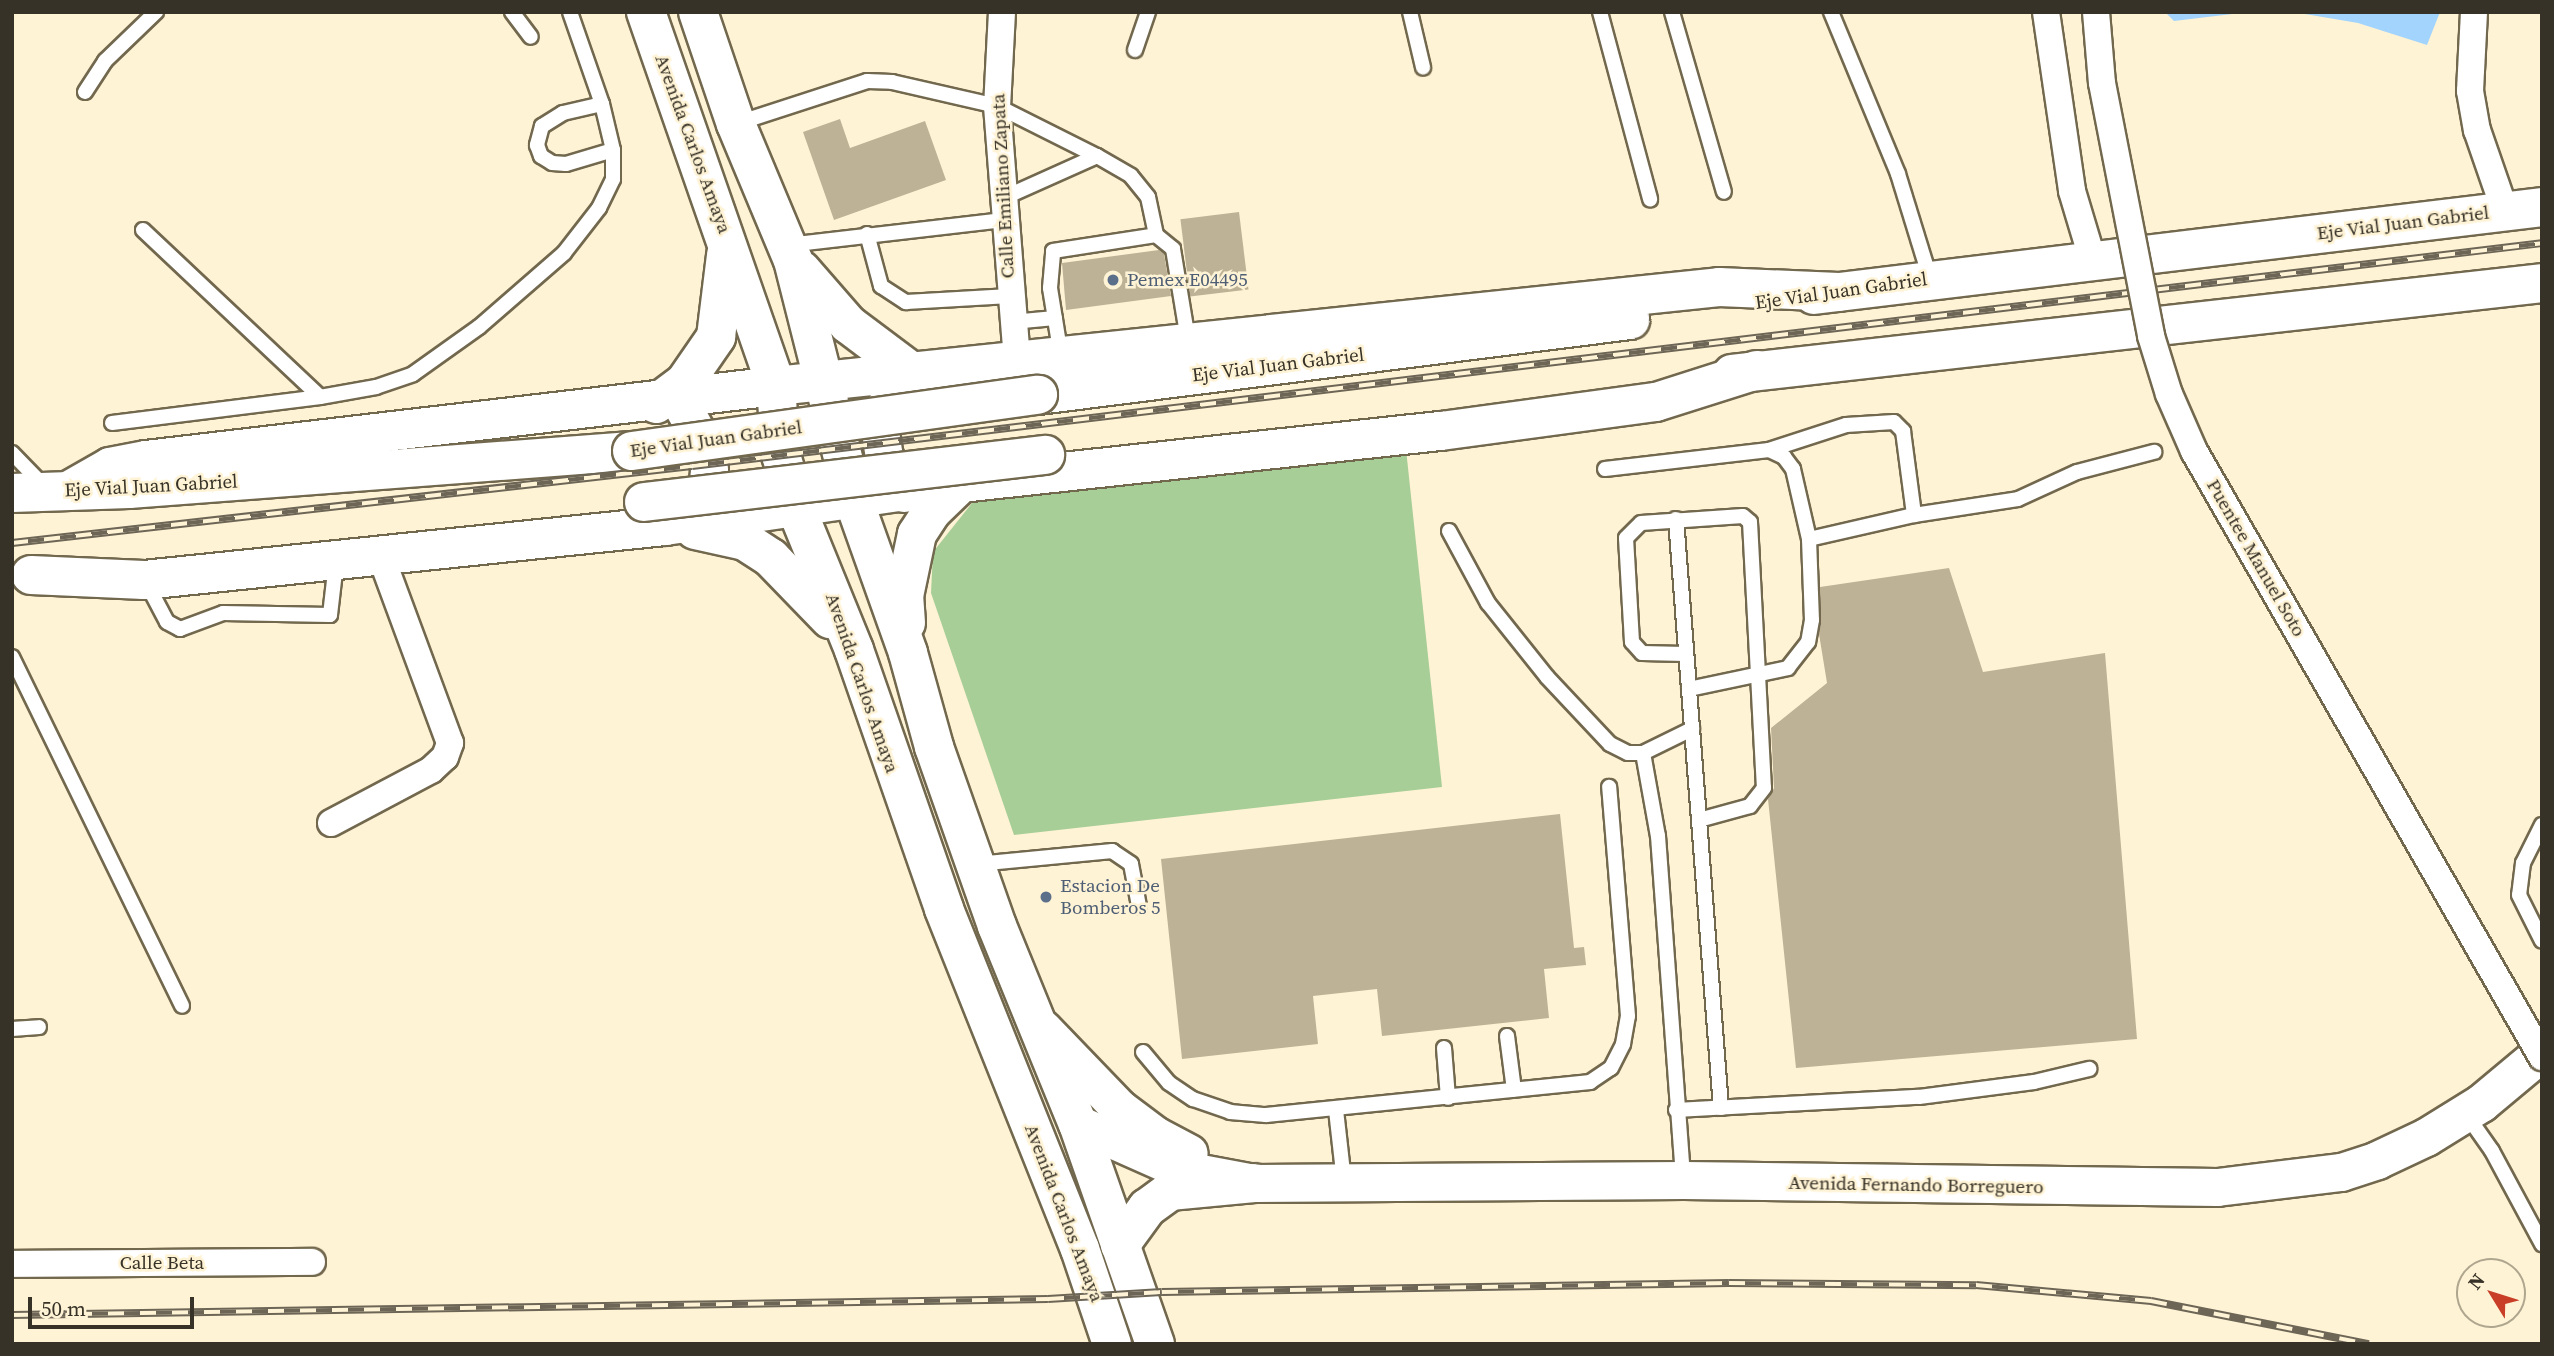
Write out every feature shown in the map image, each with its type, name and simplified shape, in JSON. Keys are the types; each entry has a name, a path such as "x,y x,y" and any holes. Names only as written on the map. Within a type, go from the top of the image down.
{"main road":[{"name":"Avenida Carlos Amaya","path":"646,12 727,237 776,386 781,455 797,510 854,650 891,764 957,942 1080,1249 1112,1344"},
{"name":"Avenida Carlos Amaya","path":"698,12 736,124 790,253 826,381 854,501 908,653 934,747 997,926 1078,1124 1155,1344"},
{"name":"Eje Vial Juan Gabriel","path":"43,492 632,451 1038,395 1930,279 2524,209"},
{"path":"668,402 716,337 727,237"},
{"path":"790,253 848,324 907,373"},
{"path":"21,575 144,580 380,554 662,517 1045,455 1293,423 1589,394 1757,370 2542,283"},
{"path":"43,492 110,467 146,460 668,402 776,386 1719,287 1839,292"},
{"path":"21,575 662,517 797,510 961,483 1441,430 1656,402 1757,370"},
{"path":"904,493 884,456 880,432 883,410 907,373"},
{"path":"662,517 706,489 709,471 707,451 668,402"},
{"path":"908,653 904,596 913,547 932,511 961,483"},
{"path":"662,517 745,541 771,558 823,608 854,650"},
{"path":"891,764 934,747"},
{"path":"957,942 997,926"},
{"path":"979,997 1040,1090 1078,1124"},
{"path":"1038,1024 1086,1078 1155,1135 1254,1183"},
{"name":"Avenida Fernando Borreguero","path":"1078,1124 1179,1169 1254,1183 1683,1180 2051,1188 2273,1182 2341,1172 2377,1160 2465,1113 2542,1054"},
{"path":"1120,1245 1147,1208 1170,1191 1254,1183"}],"street":[{"name":"Calle Emiliano Zapata","path":"1002,12 997,106 1017,360"},
{"path":"2046,12 2072,191 2093,261"},
{"name":"Puentee Manuel Soto","path":"2096,12 2102,83 2151,336 2169,394 2194,451 2542,1054"},
{"path":"2474,12 2470,91 2477,130 2524,209"},
{"path":"331,823 431,770 445,757 450,743 380,554"},
{"name":"Calle Beta","path":"12,1264 313,1262"}],"lane":[{"path":"85,92 105,61 156,12"},
{"path":"512,12 531,37"},
{"path":"112,423 320,397 376,387 413,374 478,327 564,253 599,208 613,179 613,150 602,104 570,12"},
{"path":"1135,50 1148,12"},
{"path":"1410,12 1423,67"},
{"path":"1600,12 1650,199"},
{"path":"1672,12 1724,192"},
{"path":"1831,12 1898,174 1930,279"},
{"path":"736,124 867,81 997,106 1131,176 1148,197 1156,235 1173,249 1188,342"},
{"path":"602,104 563,113 542,125 537,145 541,156 552,163 566,164 613,150"},
{"path":"790,253 867,234 1004,209 1097,156"},
{"path":"143,230 320,397"},
{"path":"867,234 881,286 906,302 1011,309 1055,318"},
{"path":"1061,356 1049,272 1053,251 1156,235"},
{"path":"1605,469 1769,450 1846,425 1894,422 1903,431 1914,515"},
{"path":"1689,689 1758,677 1788,668 1808,642 1812,620 1809,539 1793,469 1784,457 1769,450"},
{"path":"1809,539 1914,515 2018,499 2077,472 2154,452"},
{"path":"12,453 43,492"},
{"path":"1685,654 1642,653 1632,642 1626,538 1641,523 1736,514 1750,522 1764,788 1750,806 1699,820"},
{"path":"1676,519 1721,1108"},
{"path":"1449,531 1488,603 1547,677 1610,744 1628,753 1643,753 1692,729"},
{"path":"144,580 167,622 180,629 223,613 330,615 336,559"},
{"path":"12,657 182,1006"},
{"path":"1643,753 1658,836 1683,1180"},
{"path":"1143,1052 1169,1083 1194,1099 1230,1112 1266,1115 1336,1110 1590,1082 1611,1068 1623,1044 1628,1016 1609,787"},
{"path":"2542,825 2523,863 2519,895 2542,941"},
{"path":"975,864 1112,851 1131,864 1139,906"},
{"path":"12,1029 38,1027"},
{"path":"1507,1037 1514,1090"},
{"path":"1444,1048 1448,1098"},
{"path":"1676,1110 1919,1097 2034,1082 2089,1069"},
{"path":"1336,1110 1344,1182"},
{"path":"2465,1113 2493,1151 2542,1244"}],"green space":[{"path":"1406,449 1442,787 1014,835 931,593 933,552 980,493"}],"water":[{"path":"2165,12 2249,12 2174,21"},
{"path":"2293,12 2440,12 2427,45 2358,23"}],"building":[{"path":"840,119 850,148 925,121 946,180 834,220 803,132"},
{"path":"1239,212 1249,289 1190,297 1180,219"},
{"name":"Pemex E04495","path":"1159,250 1164,254 1171,296 1066,310 1062,263"},
{"path":"1949,568 1983,672 2105,653 2137,1039 1796,1068 1768,799 1774,788 1771,728 1827,683 1819,634 1820,587"},
{"path":"1560,814 1574,948 1584,947 1586,965 1544,969 1549,1018 1382,1036 1377,989 1313,996 1318,1044 1182,1059 1161,859"}],"railway":[{"path":"12,543 692,466 2542,243"},
{"path":"12,1315 1048,1299 1162,1292 1729,1283 1976,1285 2151,1301 2369,1344"}],"place":[{"name":"Pemex E04495","path":"1113,280"},
{"name":"Estacion De Bomberos 5","path":"1046,897"}]}
